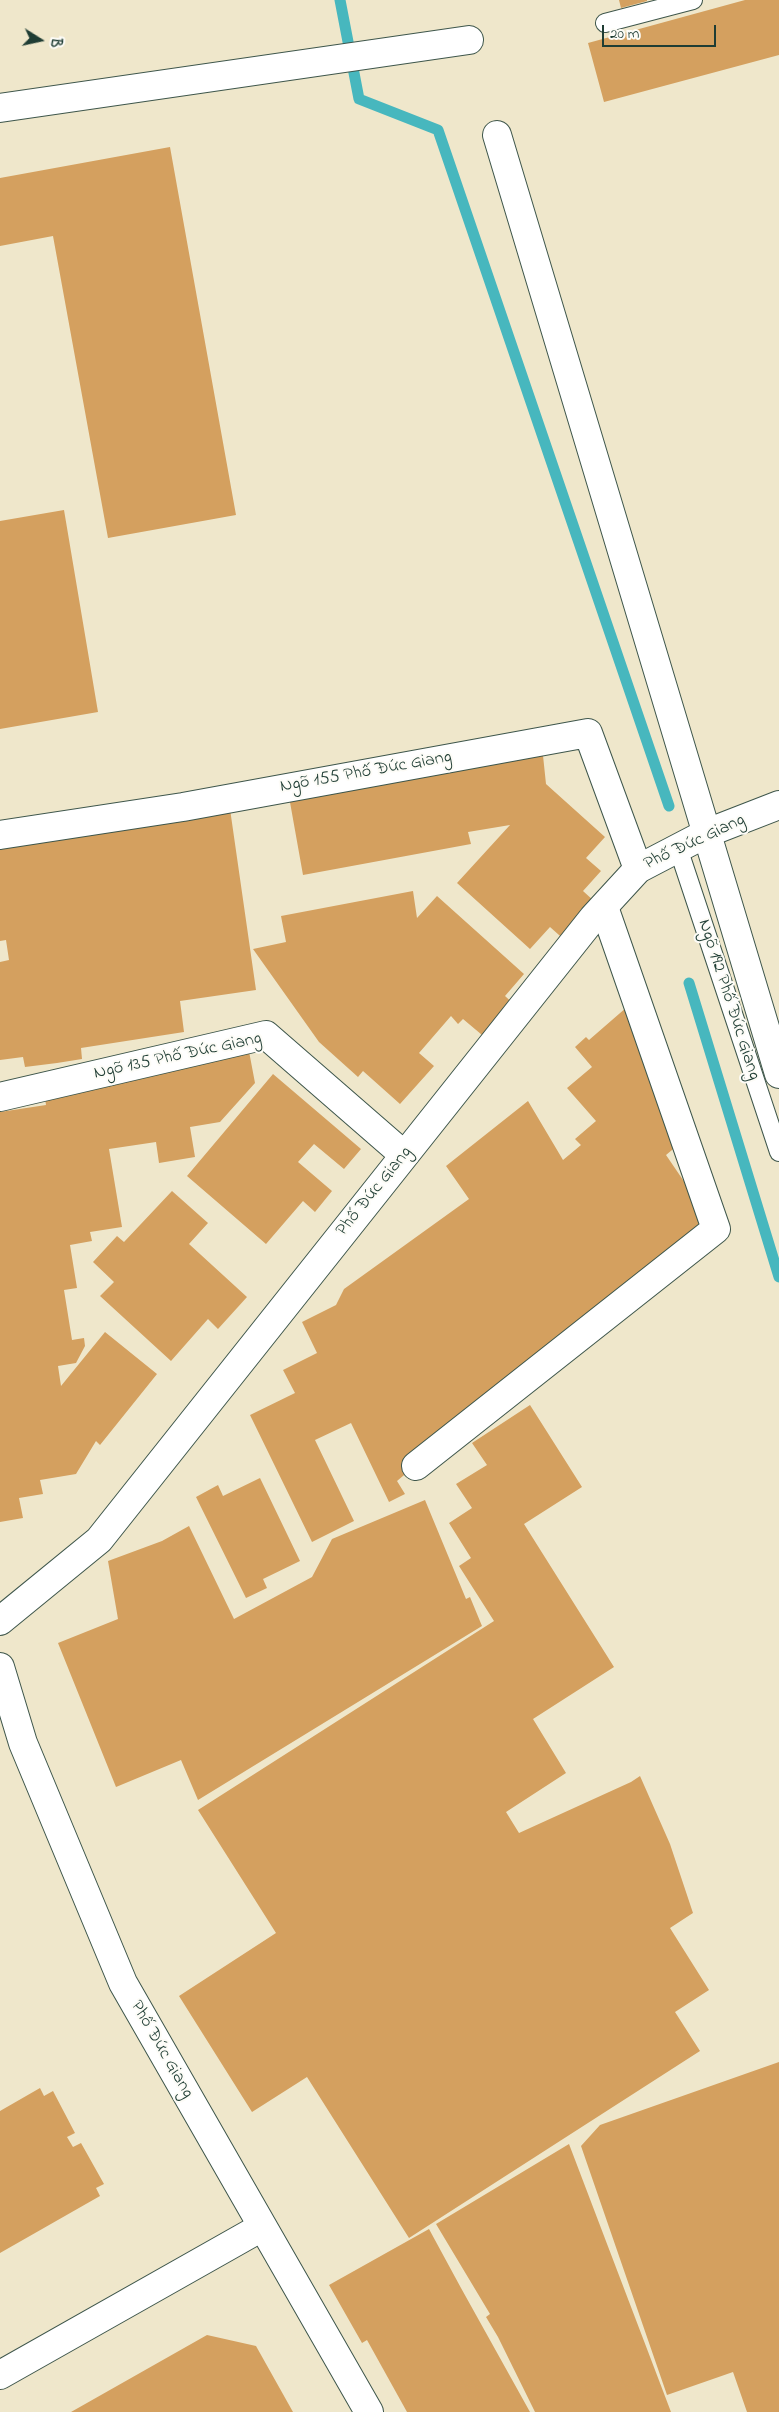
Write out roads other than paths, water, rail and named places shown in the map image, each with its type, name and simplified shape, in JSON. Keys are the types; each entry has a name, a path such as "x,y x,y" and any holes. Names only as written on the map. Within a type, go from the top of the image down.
{"street":[{"path":"0,108 469,40"},
{"path":"497,135 779,1074"},
{"name":"Ngõ 155 Phố Đức Giang","path":"0,835 183,807 588,733 638,870"},
{"name":"Phố Đức Giang","path":"0,1621 99,1540 604,906 638,870 707,833 779,805"},
{"path":"416,1466 716,1230 604,906"},
{"name":"Ngõ 135 Phố Đức Giang","path":"0,1096 266,1035 404,1155"},
{"name":"Phố Đức Giang","path":"0,1667 23,1743 124,1983 369,2412"},
{"path":"0,2375 262,2227"}],"lane":[{"path":"605,23 693,0"},
{"name":"Ngõ 192 Phố Đức Giang","path":"678,848 779,1152"}],"waterway":[{"path":"340,0 359,99 438,130 669,806"},
{"path":"689,983 779,1277"}]}
